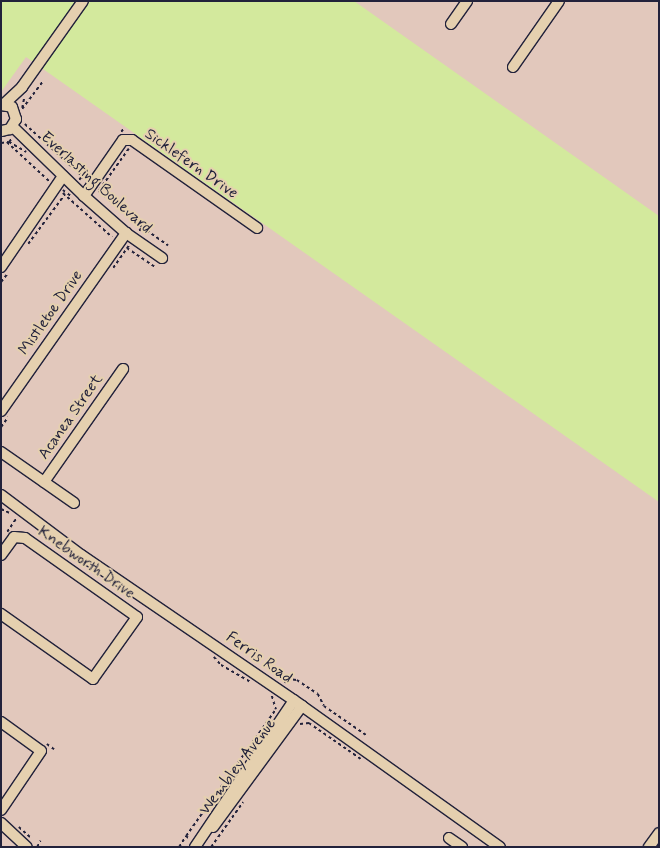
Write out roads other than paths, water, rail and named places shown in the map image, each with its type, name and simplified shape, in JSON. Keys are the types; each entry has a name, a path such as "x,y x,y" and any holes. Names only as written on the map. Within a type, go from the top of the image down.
{"street":[{"path":"2,105 22,87 83,1"},
{"path":"451,24 467,1"},
{"path":"513,67 560,1"},
{"path":"1,131 13,127 22,87"},
{"path":"2,105 18,110"},
{"name":"Everlasting Boulevard","path":"13,127 84,196 130,236 162,258"},
{"name":"Sicklefern Drive","path":"84,196 123,140 132,140 257,228"},
{"path":"5,269 52,188 63,176"},
{"name":"Mistletoe Drive","path":"5,413 130,236"},
{"name":"Acanea Street","path":"44,482 123,369"},
{"path":"1,452 74,503"},
{"name":"Ferris Road","path":"1,495 81,555 276,693 298,703 500,847"},
{"name":"Knebworth Drive","path":"1,555 14,537 25,538 137,617 93,679 1,614"},
{"name":"Wembley Avenue","path":"196,845 222,817 284,714 298,703"},
{"path":"1,722 41,751 1,810"},
{"path":"1,823 27,847"},
{"path":"649,847 659,832"},
{"path":"449,838 462,847"}]}
